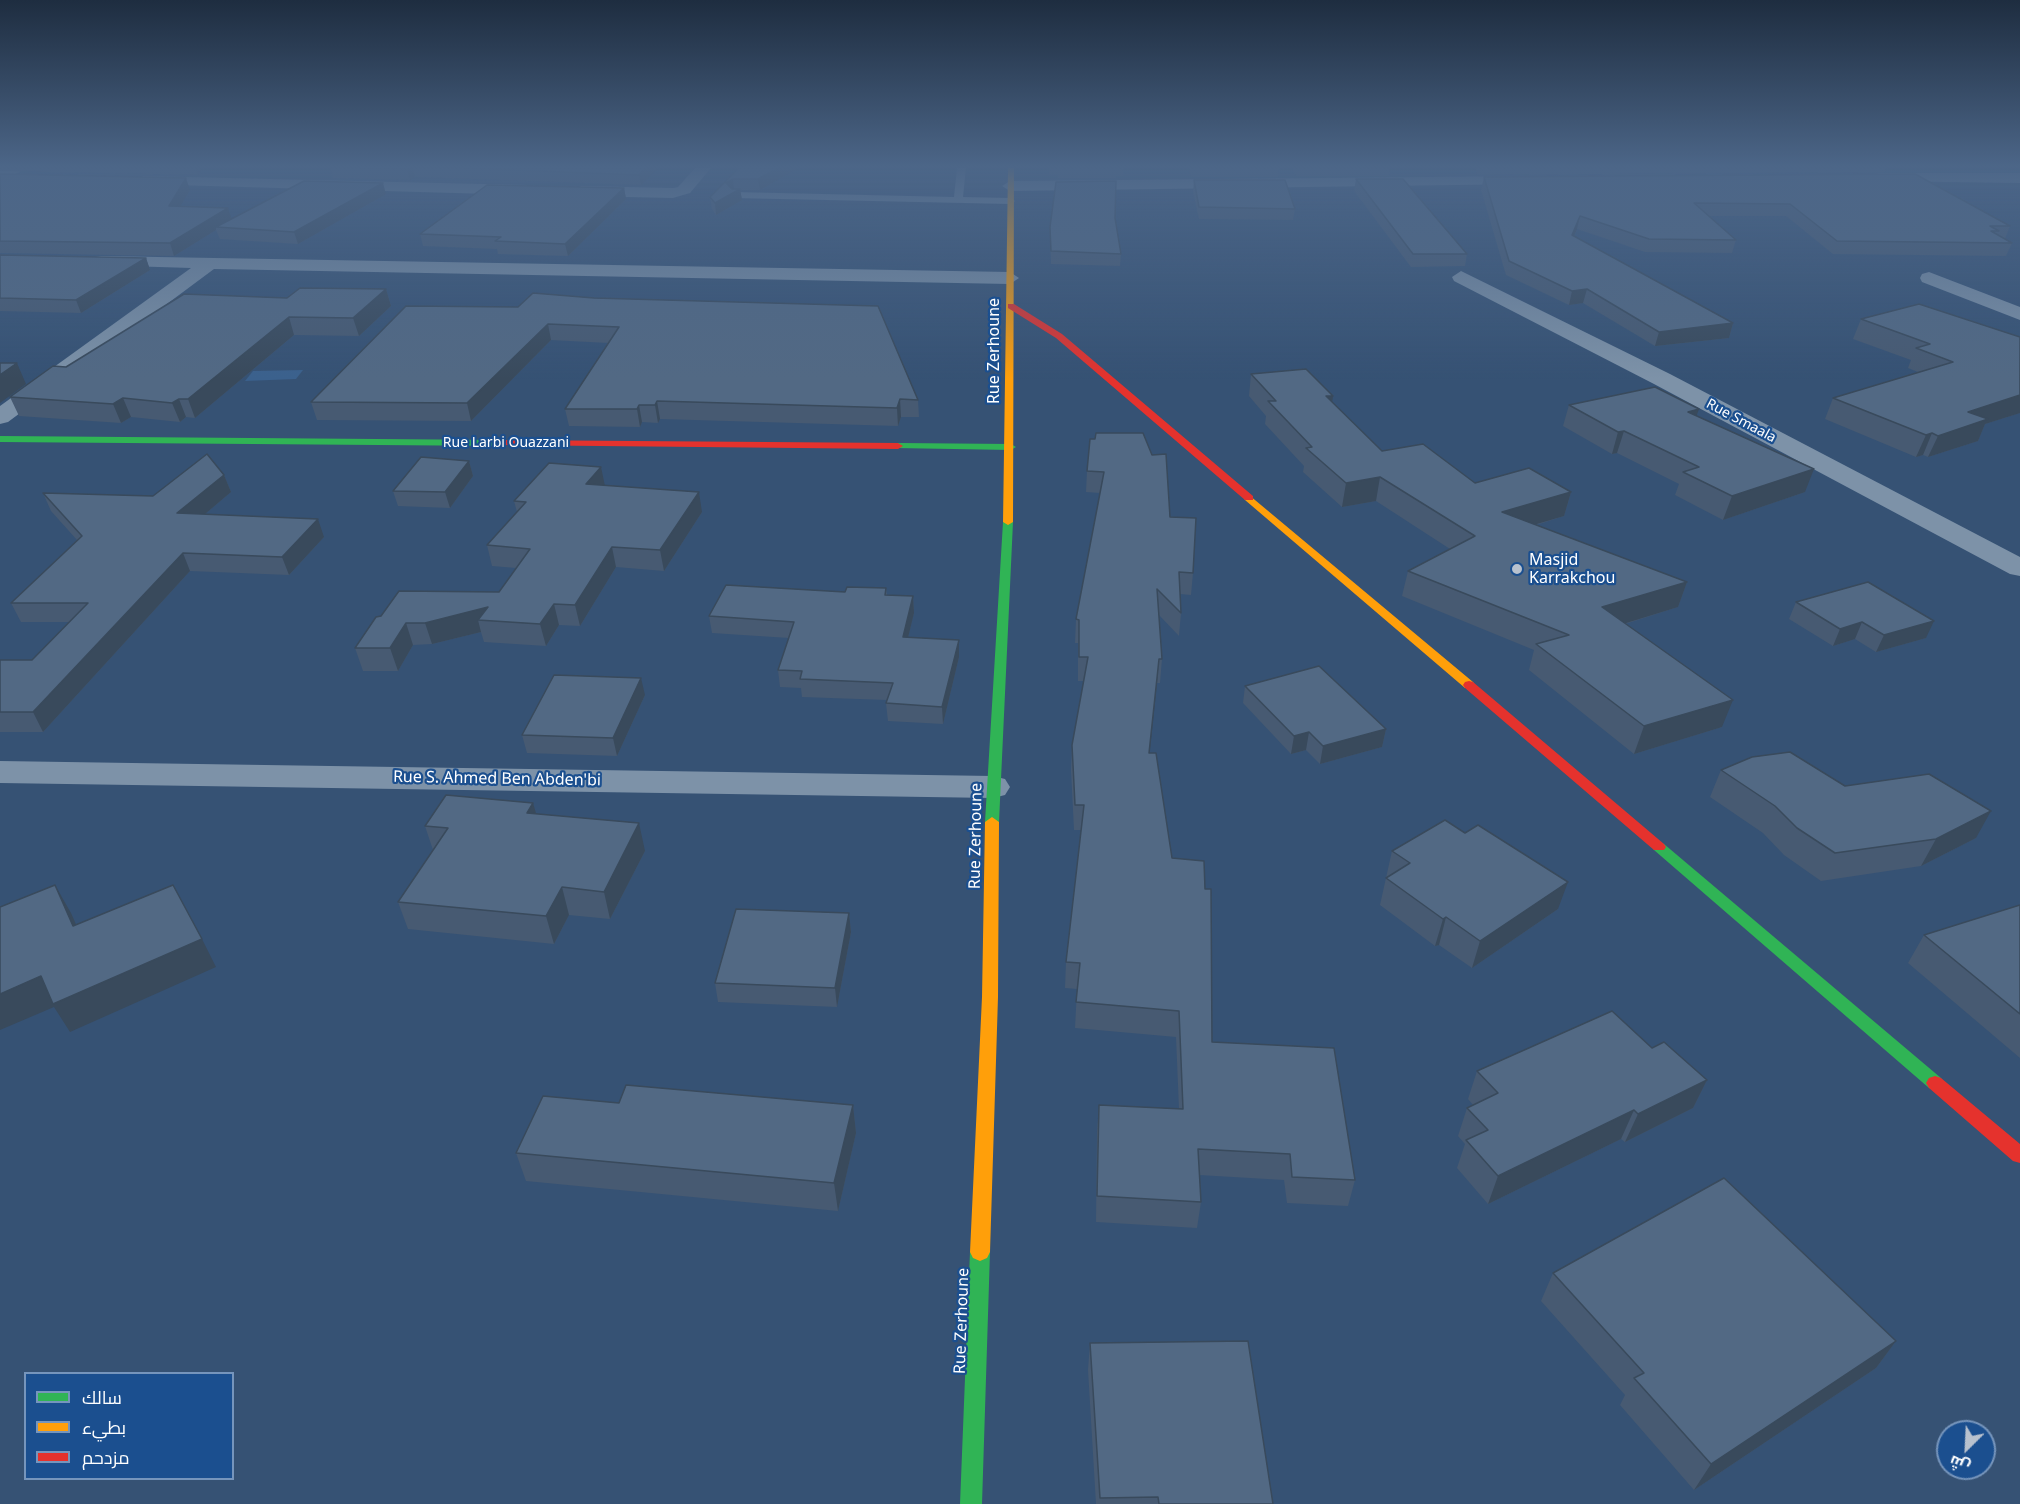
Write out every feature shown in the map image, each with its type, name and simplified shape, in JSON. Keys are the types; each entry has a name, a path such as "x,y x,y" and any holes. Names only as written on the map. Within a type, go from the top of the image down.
{"street":[{"name":"Rue Zerhoune","path":"971,1504 990,997 993,788 1005,619 1011,447 1010,238"},
{"path":"82,261 1010,278"},
{"path":"0,417 211,262"},
{"name":"Rue Smaala","path":"1461,277 1662,379 2020,568"},
{"path":"1929,278 2020,314"},
{"path":"1011,306 1059,336 2020,1155"},
{"name":"Rue Larbi Ouazzani","path":"0,439 1011,447"},
{"name":"Rue S. Ahmed Ben Abden'bi","path":"0,771 993,788"}],"water":[{"path":"303,370 296,379 245,381 253,371"}],"building":[{"path":"0,238 178,238 170,243 0,241"},
{"path":"499,238 571,238 565,244 495,241"},
{"path":"1050,238 1118,238 1121,254 1051,251"},
{"path":"1401,238 1454,238 1467,254 1413,254"},
{"path":"1502,238 1578,238 1733,323 1659,332 1587,289 1572,291 1509,261"},
{"path":"1647,238 1736,240 1649,239"},
{"path":"1833,238 2004,238 2012,243 1837,241"},
{"path":"0,255 146,258 76,300 0,298"},
{"path":"300,288 386,289 353,318 289,317 188,399 179,399 172,403 123,398 113,404 10,397 53,366 66,367 184,294 287,298"},
{"path":"533,293 594,298 878,306 918,400 900,399 897,408 657,401 655,405 639,405 637,409 565,409 619,327 548,324 467,403 311,402 406,306 518,307"},
{"path":"1919,304 2020,337 2020,395 1968,412 1988,419 1938,436 1932,433 1926,435 1833,398 1953,362 1916,348 1930,344 1861,319"},
{"path":"0,363 17,363 0,375"},
{"path":"1306,369 1333,396 1326,396 1382,451 1423,444 1475,483 1529,468 1571,492 1502,512 1687,582 1602,607 1733,700 1644,726 1536,644 1569,635 1408,571 1475,536 1380,477 1346,483 1306,448 1312,447 1268,401 1276,401 1251,374"},
{"path":"1655,387 1699,409 1688,412 1814,469 1732,496 1683,472 1699,467 1624,431 1618,432 1569,405"},
{"path":"1096,433 1143,433 1152,455 1166,454 1170,517 1196,518 1193,573 1179,572 1181,613 1157,589 1162,659 1159,659 1149,753 1156,753 1172,858 1204,861 1205,889 1211,889 1212,1042 1334,1048 1355,1180 1292,1177 1290,1154 1198,1149 1201,1202 1097,1196 1099,1105 1183,1109 1179,1011 1076,1002 1080,963 1066,962 1084,805 1075,805 1072,745 1088,657 1079,657 1079,620 1076,619 1104,472 1087,471 1090,439 1095,439"},
{"path":"207,454 224,475 177,513 318,519 282,557 183,553 33,712 0,712 0,660 32,660 88,603 11,603 82,536 43,493 153,496"},
{"path":"421,457 469,461 445,492 393,491"},
{"path":"549,463 601,467 586,484 699,492 660,550 612,547 575,605 554,604 540,624 478,620 488,607 425,623 406,623 390,648 355,648 376,617 381,616 399,591 499,592 530,549 487,545 526,502 514,501"},
{"path":"1868,582 1934,621 1884,635 1862,622 1840,629 1796,602"},
{"path":"726,585 845,592 847,587 886,588 885,595 913,596 903,637 959,640 942,707 886,703 893,683 800,679 802,671 778,670 794,622 709,616"},
{"path":"1319,666 1386,729 1323,746 1309,732 1294,736 1245,686"},
{"path":"554,675 641,678 613,738 522,735"},
{"path":"1790,752 1845,786 1929,774 1991,811 1936,839 1835,853 1797,828 1775,806 1721,770 1752,757"},
{"path":"446,795 533,803 527,813 639,823 604,892 562,887 546,916 398,902 448,828 425,826"},
{"path":"1445,820 1465,833 1478,825 1568,882 1480,941 1446,917 1443,919 1386,878 1410,863 1392,851"},
{"path":"55,885 73,926 173,885 202,939 53,1004 41,976 0,994 0,907"},
{"path":"2020,905 2020,1014 1924,935"},
{"path":"736,909 849,913 835,988 715,983"},
{"path":"1612,1011 1652,1048 1664,1042 1707,1080 1638,1114 1634,1110 1498,1176 1466,1140 1488,1130 1467,1108 1498,1093 1477,1071"},
{"path":"626,1085 853,1105 834,1183 516,1153 543,1096 619,1103"},
{"path":"1724,1178 1896,1341 1711,1464 1634,1378 1644,1373 1553,1273"},
{"path":"1248,1341 1273,1504 1159,1504 1158,1497 1100,1498 1090,1343"}],"traffic: fast":[{"path":"0,439 503,443"},
{"path":"898,446 1011,447"},
{"path":"992,822 1008,522"},
{"path":"1659,847 1935,1083"},
{"path":"971,1504 980,1252"}],"traffic: slow":[{"path":"1008,522 1010,238"},
{"path":"1249,498 1469,685"},
{"path":"980,1252 990,997 992,822"}],"traffic: jam":[{"path":"1011,306 1059,336 1249,498"},
{"path":"503,443 898,446"},
{"path":"1469,685 1659,847"},
{"path":"1935,1083 2020,1155"}],"place":[{"name":"Masjid Karrakchou","path":"1517,569"}]}
